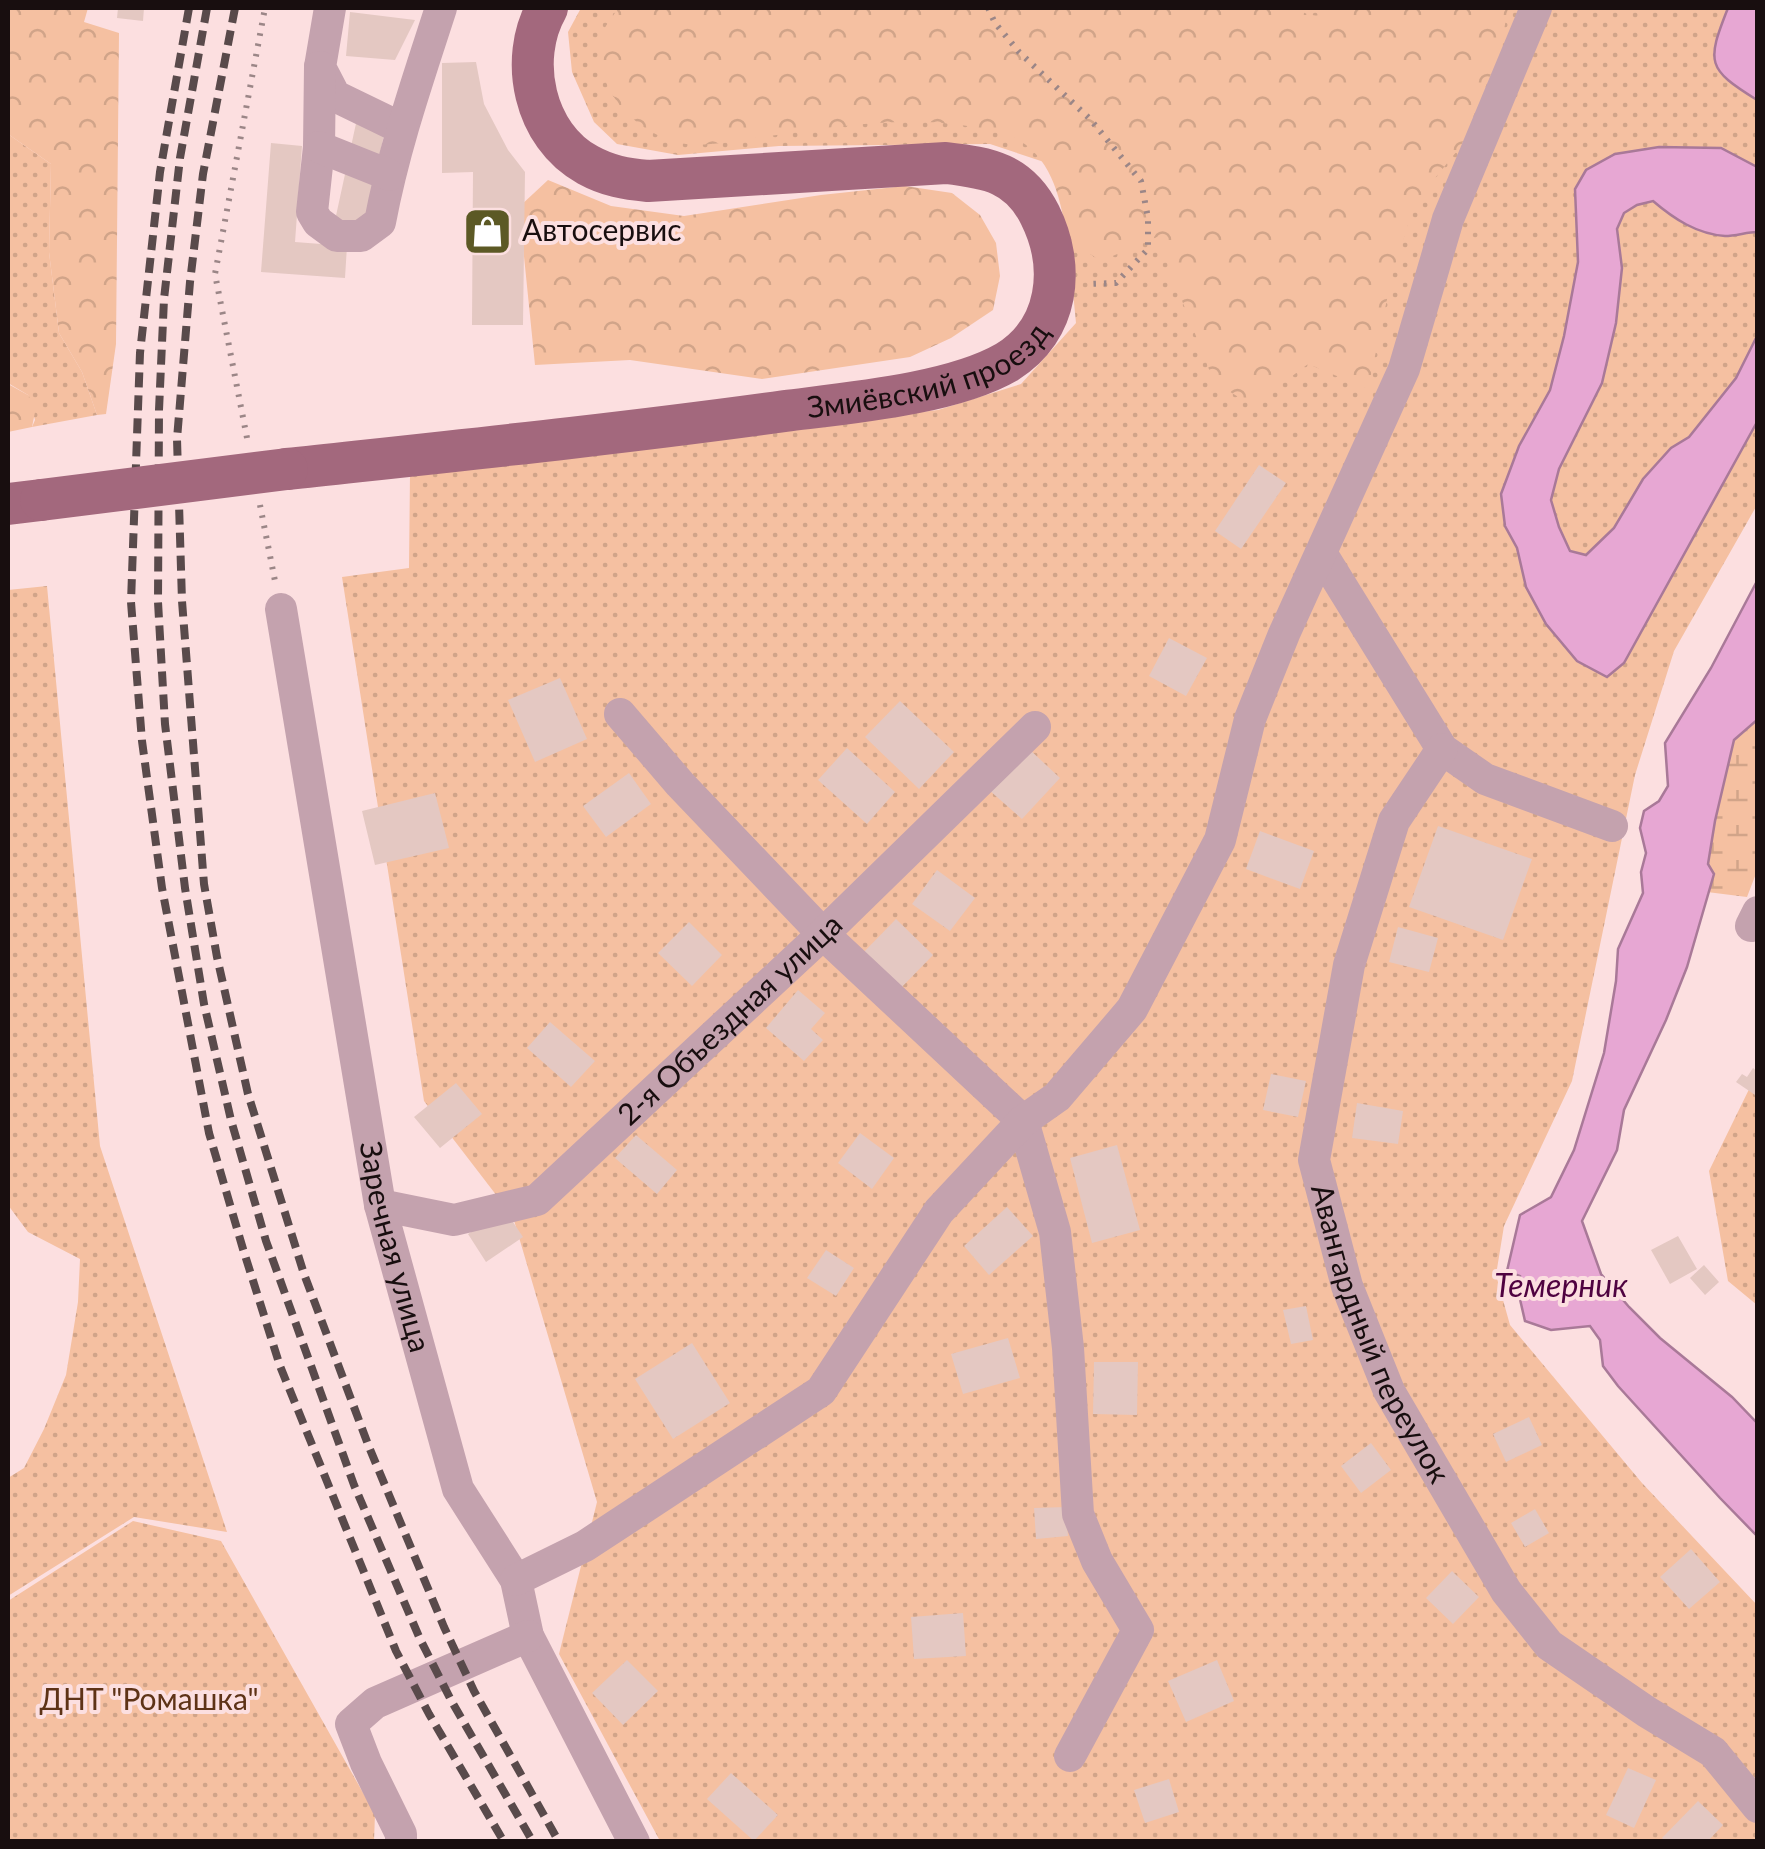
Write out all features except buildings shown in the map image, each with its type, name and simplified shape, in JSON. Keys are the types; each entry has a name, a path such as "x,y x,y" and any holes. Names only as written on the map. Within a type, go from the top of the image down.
{"main road":[{"name":"Змиёвский проезд","path":"24,502 273,483 858,402 974,377 1008,361 1035,339 1050,314 1055,285 1053,256 1048,230 1033,201 1013,181 986,168 946,163 648,181 614,177 585,164 548,127 533,70 534,44 547,8"}],"street":[{"path":"330,8 320,67 319,147 312,212 318,222 337,236 361,236 380,222 401,128 442,8"},
{"path":"516,1580 585,1546 821,1390 940,1210 1023,1121 1058,1098 1132,1009 1220,840 1250,719 1284,634 1404,369 1448,219 1536,8"},
{"path":"320,67 335,96 401,128"},
{"path":"319,147 389,174"},
{"path":"1321,553 1442,748 1485,779 1612,826"},
{"name":"Заречная улица","path":"281,609 380,1206 458,1489 516,1580 528,1636 634,1842"},
{"path":"620,714 680,784 822,934 1023,1121 1055,1232 1068,1348 1078,1514 1097,1561 1138,1630 1070,1756"},
{"name":"2-я Объездная улица","path":"380,1206 454,1220 537,1200 822,934 1035,726"},
{"name":"Авангардный переулок","path":"1442,748 1394,821 1349,964 1338,1023 1314,1160 1347,1286 1390,1390 1506,1591 1549,1645 1712,1752 1758,1807"},
{"path":"401,1842 401,1834 351,1724 376,1703 528,1636"}],"path":[{"path":"248,441 214,274 265,8"},
{"path":"988,8 994,23 1019,52 1090,119 1141,181 1148,218 1148,249 1116,282 1055,285"},
{"path":"273,483 281,609"}],"green space":[{"path":"8,8 88,8 84,22 119,33 116,344 106,414 97,415 82,372 59,333 49,252 51,164 8,134"},
{"path":"581,8 1757,8 1757,505 1674,651 1635,775 1572,1081 1504,1226 1496,1275 1510,1325 1642,1483 1757,1605 1757,1841 660,1841 559,1654 597,1502 513,1217 424,1101 342,577 409,568 410,473 938,410 1021,384 1076,323 1068,240 1058,188 1044,162 990,144 779,146 678,155 617,144 594,122 572,72 568,32"},
{"path":"621,8 1294,8 1318,16 1343,8 1508,8 1500,52 1461,146 1415,203 1393,271 1368,389 1308,364 1253,406 1214,382 1157,237 1101,261 1068,240 1048,171 1019,140 968,126 907,122 710,144 668,139 637,122 623,109 605,79 599,43 609,21"},
{"path":"8,134 51,164 49,252 59,333 82,372 97,415 32,427 35,420 28,395 8,383"},
{"path":"548,180 611,206 684,216 905,186 952,193 980,215 996,243 1000,276 993,310 951,338 910,357 762,379 630,360 535,365 519,207"},
{"path":"8,384 28,395 36,407 32,427 8,432"},
{"path":"47,586 100,1146 227,1532 134,1517 8,1596 8,1478 24,1468 66,1375 78,1302 80,1259 28,1232 8,1205 8,590"},
{"path":"1757,720 1757,871 1747,897 1707,892 1713,874 1708,864 1715,821 1734,740"},
{"path":"1757,1073 1757,1305 1728,1281 1709,1171"},
{"name":"ДНТ \"Ромашка\"","path":"133,1521 221,1541 375,1814 374,1841 8,1842 8,1601"}],"water":[{"path":"1728,8 1757,8 1757,100 1728,80 1715,63 1716,41"},
{"path":"1659,147 1721,148 1757,167 1757,232 1725,236 1705,232 1653,201 1624,213 1617,229 1622,268 1616,323 1602,383 1559,469 1551,500 1570,551 1586,555 1614,528 1643,479 1671,448 1689,437 1736,378 1757,336 1757,422 1624,663 1607,677 1577,661 1546,624 1526,587 1517,548 1505,526 1501,494 1519,446 1550,390 1564,336 1578,262 1575,189 1586,170 1615,154"},
{"name":"Темерник","path":"1757,581 1757,720 1734,740 1708,864 1714,874 1687,967 1624,1110 1617,1150 1582,1221 1601,1274 1629,1307 1757,1423 1757,1536 1618,1386 1603,1366 1600,1340 1590,1326 1551,1330 1525,1321 1519,1295 1520,1276 1507,1271 1520,1215 1551,1197 1574,1150 1604,1053 1618,949 1643,893 1641,872 1646,853 1640,828 1644,811 1659,801 1668,786 1665,743"}],"railway":[{"path":"189,8 160,172 140,353 131,602 142,741 162,888 209,1133 280,1366 396,1651 504,1842"},
{"path":"207,8 180,158 164,299 158,602 165,724 204,1004 231,1120 266,1241 354,1485 420,1639 533,1842"},
{"path":"235,8 203,174 177,439 182,601 204,884 248,1094 304,1274 369,1447 444,1627 474,1691 559,1842"}],"place":[{"name":"Автосервис","path":"487,231"}]}
